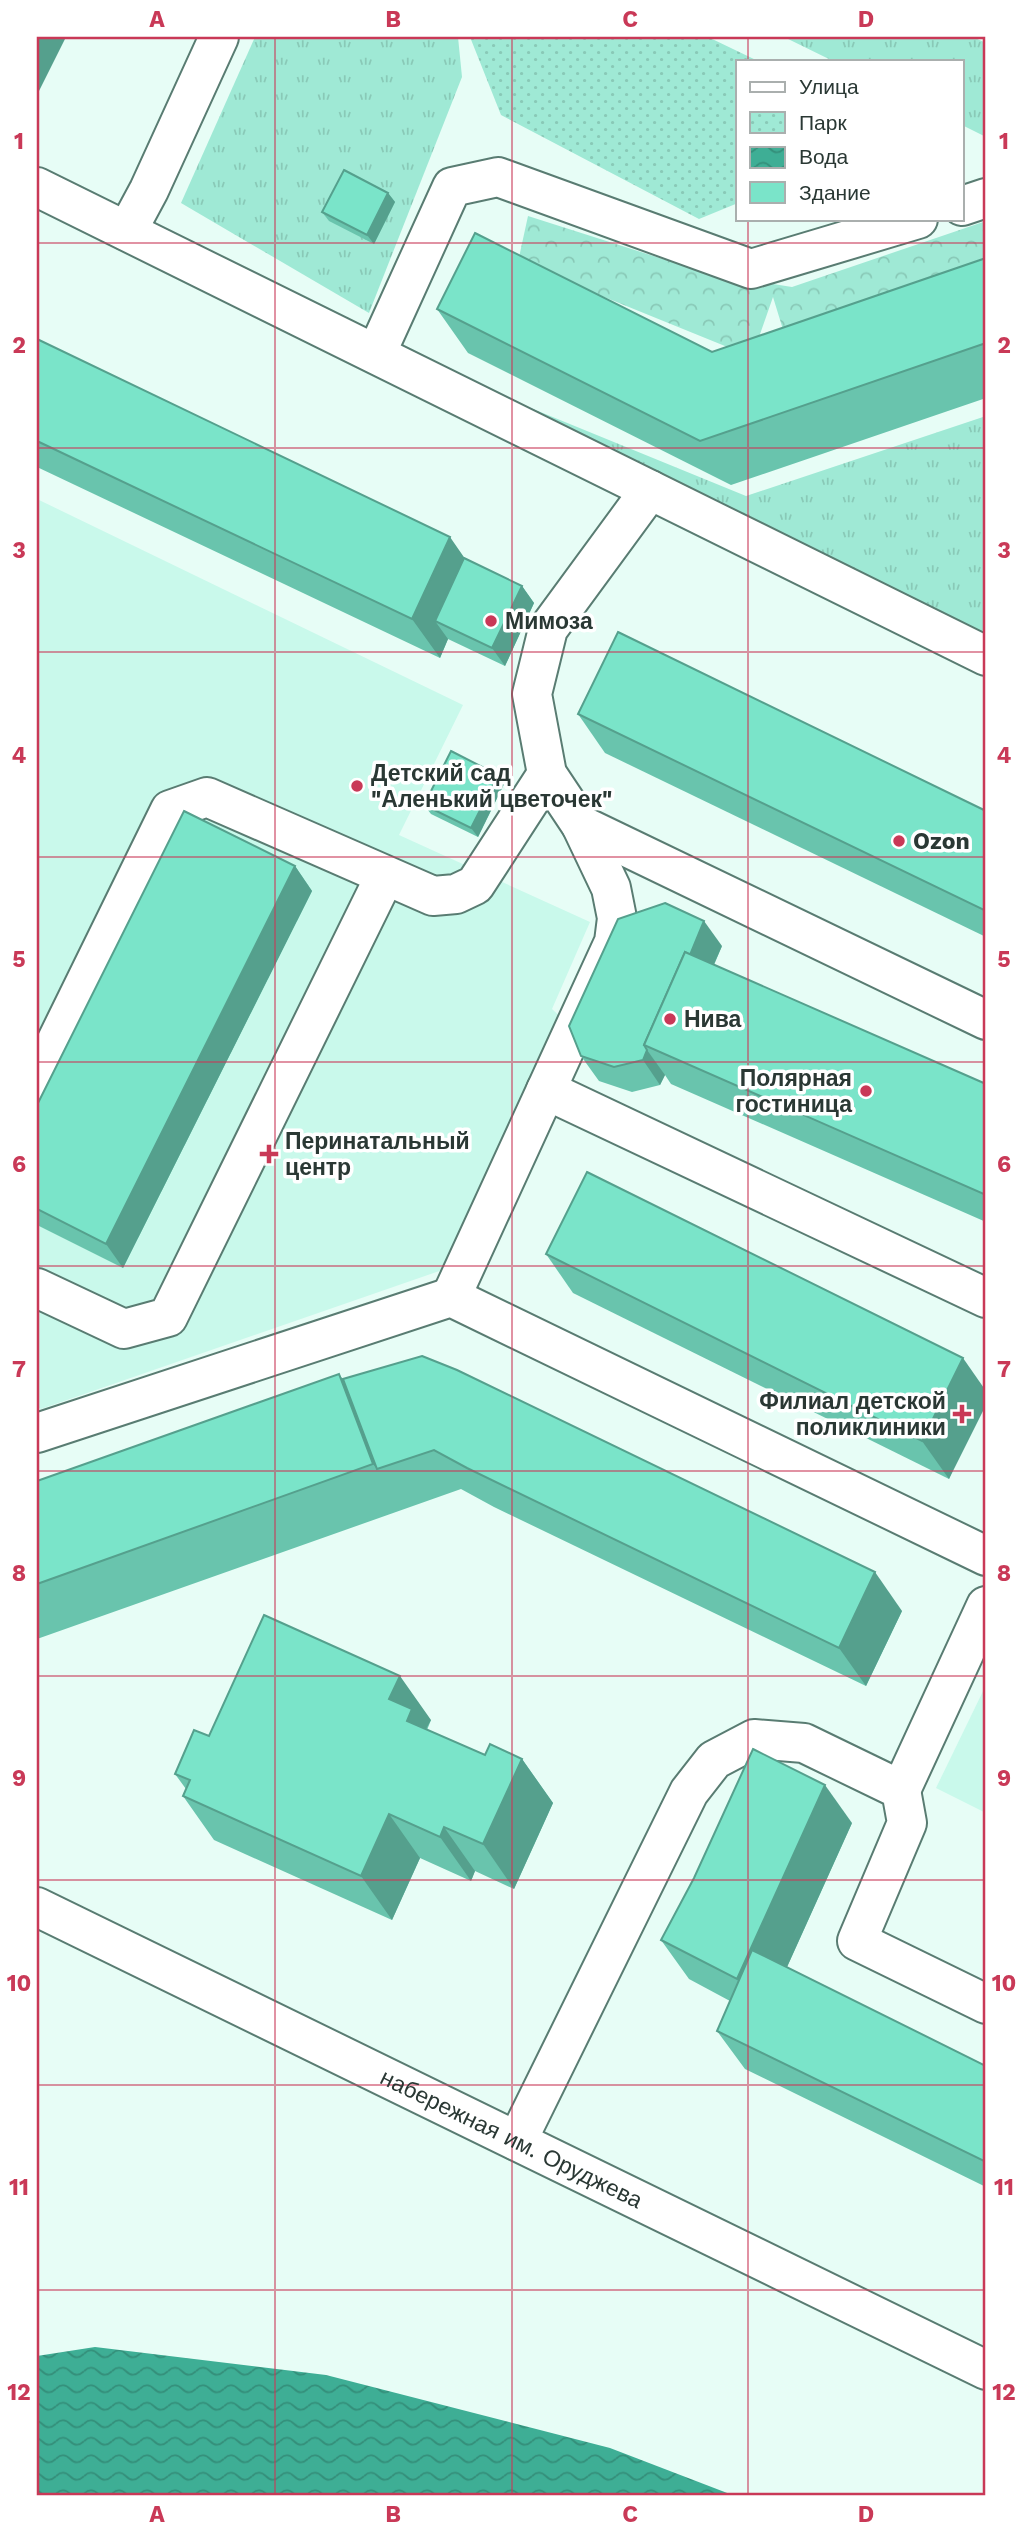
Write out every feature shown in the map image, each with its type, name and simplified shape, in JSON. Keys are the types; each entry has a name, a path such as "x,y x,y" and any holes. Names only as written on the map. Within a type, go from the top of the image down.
{"street":[{"path":"127,232 219,37"},
{"path":"376,354 452,187 498,177 751,269 915,220"},
{"path":"37,187 986,656"},
{"path":"964,204 986,198"},
{"path":"451,1297 614,942 617,918 611,888 581,825 547,774 532,694 548,629 650,489"},
{"path":"37,1081 170,810 207,797 433,896 456,894 475,886 547,774"},
{"path":"581,825 986,1020"},
{"path":"37,1288 124,1329 168,1317 385,876"},
{"path":"546,1090 986,1298"},
{"path":"37,1433 451,1297 986,1556"},
{"path":"986,1606 901,1790 908,1823 857,1941 986,2004"},
{"path":"517,2141 690,1792 714,1760 754,1739 804,1743 901,1790"},
{"name":"набережная им. Оруджева","path":"37,1907 986,2370"}],"shaded area":[{"name":"Перинатальный центр","path":"37,499 463,705 399,835 590,922 552,1009 565,1021 448,1268 41,1409 37,1407"},
{"path":"986,1685 986,1813 936,1788"}],"green space":[{"path":"255,37 458,37 462,77 369,313 181,203"},
{"path":"470,37 708,37 756,60 736,60 736,204 699,219 501,115"},
{"path":"784,37 973,37 986,43 986,137 964,126 964,60 831,60"},
{"path":"528,216 710,274 792,287 986,221 986,295 792,359 773,297 752,357 518,262"},
{"path":"462,380 746,496 986,416 986,637"}],"water":[{"path":"95,2347 326,2375 610,2448 735,2496 37,2496 37,2356"}],"building":[{"path":"344,170 388,193 367,235 322,212"},
{"path":"475,233 712,352 986,258 986,343 700,441 437,309"},
{"path":"37,339 450,537 412,619 37,441"},
{"path":"464,558 522,586 492,648 435,621"},
{"path":"618,632 986,811 986,911 578,714"},
{"path":"451,751 498,775 471,828 424,805"},
{"path":"184,811 295,866 106,1244 37,1209 37,1105"},
{"path":"665,903 704,921 690,955 685,952 644,1045 647,1050 643,1060 614,1067 581,1056 569,1026 618,919"},
{"path":"685,952 986,1084 986,1195 644,1045"},
{"path":"587,1172 963,1358 922,1441 546,1254"},
{"path":"422,1356 457,1370 875,1572 839,1648 434,1450 377,1469 343,1379"},
{"path":"339,1374 373,1464 37,1584 37,1481"},
{"path":"264,1615 400,1676 389,1699 412,1709 407,1721 485,1755 490,1744 522,1759 483,1844 444,1827 440,1837 389,1814 361,1876 183,1796 190,1780 175,1774 194,1730 209,1736"},
{"path":"753,1749 825,1785 737,1979 661,1940 694,1878"},
{"path":"752,1950 986,2066 986,2162 717,2031"}],"place":[{"name":"Мимоза","path":"491,621"},
{"name":"Детский сад \"Аленький цветочек\"","path":"357,786"},
{"name":"Ozon","path":"899,841"},
{"name":"Нива","path":"670,1019"},
{"name":"Полярная гостиница","path":"866,1091"},
{"name":"Перинатальный центр","path":"269,1154"},
{"name":"Филиал детской поликлиники","path":"962,1414"}]}
